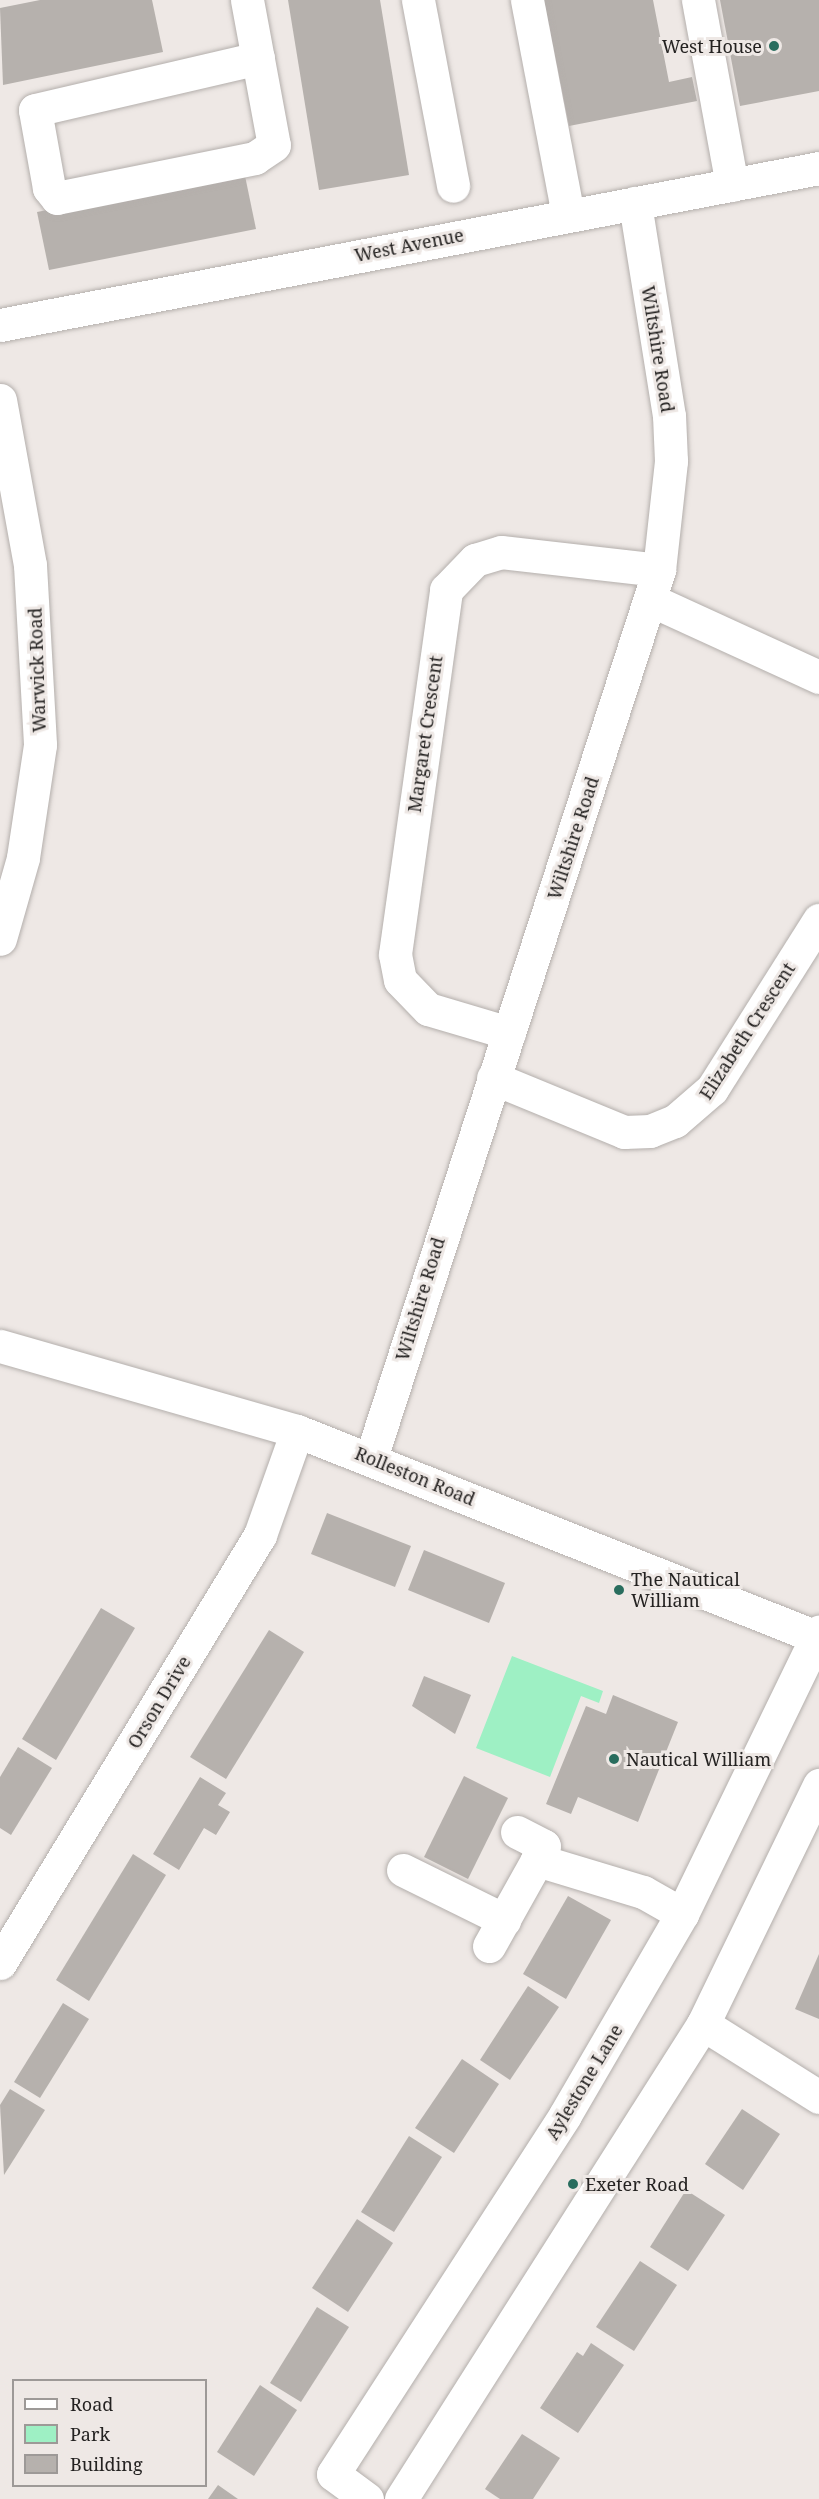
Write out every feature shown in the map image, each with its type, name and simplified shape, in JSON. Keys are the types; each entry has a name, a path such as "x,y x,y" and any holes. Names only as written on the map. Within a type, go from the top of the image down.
{"street":[{"path":"247,0 258,58 274,145 255,158 57,198 49,188 35,110 258,58"},
{"path":"418,0 453,186"},
{"path":"527,0 568,215"},
{"path":"698,0 732,185"},
{"name":"West Avenue","path":"0,325 819,168"},
{"name":"Wiltshire Road","path":"371,1458 655,585 671,461 669,416 635,203"},
{"name":"Warwick Road","path":"0,400 38,643 40,745 11,855 0,939"},
{"name":"Margaret Crescent","path":"509,1033 428,1009 400,980 394,954 446,590 475,560 501,552 655,585"},
{"path":"655,585 819,677"},
{"name":"Elizabeth Crescent","path":"493,1078 624,1131 650,1131 675,1121 712,1089 819,920"},
{"name":"Rolleston Road","path":"0,1346 297,1431 371,1458 818,1636"},
{"name":"Orson Drive","path":"0,1963 260,1535 297,1431"},
{"name":"Aylestone Lane","path":"368,2499 333,2474 565,2115 682,1914 818,1636"},
{"path":"401,2499 704,2024 819,1785"},
{"path":"403,1870 497,1933 544,1846 517,1832"},
{"path":"537,1860 643,1892 682,1914"},
{"path":"704,2024 819,2097"}],"green space":[{"path":"512,1656 603,1691 599,1703 581,1696 550,1777 476,1748"}],"building":[{"path":"40,0 152,0 163,52 3,85 0,8"},
{"path":"288,0 380,0 409,175 319,190"},
{"path":"544,0 653,0 669,82 692,77 697,101 569,126"},
{"name":"West House","path":"720,0 819,0 819,91 740,106"},
{"path":"244,171 256,229 49,270 37,212"},
{"path":"327,1513 411,1546 395,1587 311,1554"},
{"path":"424,1550 505,1583 489,1623 408,1590"},
{"path":"101,1608 135,1628 56,1760 22,1739"},
{"path":"269,1630 304,1652 226,1779 190,1757"},
{"path":"424,1676 471,1695 455,1734 412,1706"},
{"name":"Nautical William","path":"613,1695 678,1722 638,1822 578,1797 571,1814 546,1804 586,1706 606,1714"},
{"path":"18,1747 52,1768 11,1835 0,1828 0,1777"},
{"path":"464,1776 508,1798 468,1879 424,1857"},
{"path":"200,1777 226,1793 218,1805 230,1812 216,1835 204,1828 179,1870 153,1854"},
{"path":"133,1854 166,1875 89,2001 56,1980"},
{"path":"568,1896 611,1920 566,1999 523,1974"},
{"path":"819,1954 819,2019 795,2009"},
{"path":"528,1986 559,2007 510,2080 480,2060"},
{"path":"63,2003 89,2019 40,2098 14,2082"},
{"path":"462,2059 499,2084 454,2153 415,2128"},
{"path":"10,2089 45,2110 4,2175 0,2105"},
{"path":"742,2109 780,2134 743,2190 705,2164"},
{"path":"409,2136 442,2157 394,2232 361,2212"},
{"path":"686,2190 725,2215 688,2271 650,2247"},
{"path":"357,2219 393,2243 348,2312 312,2288"},
{"path":"640,2261 677,2285 634,2351 596,2327"},
{"path":"317,2307 349,2327 301,2402 270,2383"},
{"path":"591,2343 624,2365 578,2433 540,2408 577,2352 583,2356"},
{"path":"260,2385 297,2410 254,2476 217,2452"},
{"path":"522,2434 560,2458 533,2499 500,2499 485,2489"},
{"path":"218,2485 238,2499 208,2499"}],"place":[{"name":"West House","path":"774,46"},
{"name":"The Nautical William","path":"619,1590"},
{"name":"Nautical William","path":"614,1759"},
{"name":"Exeter Road","path":"573,2184"}]}
